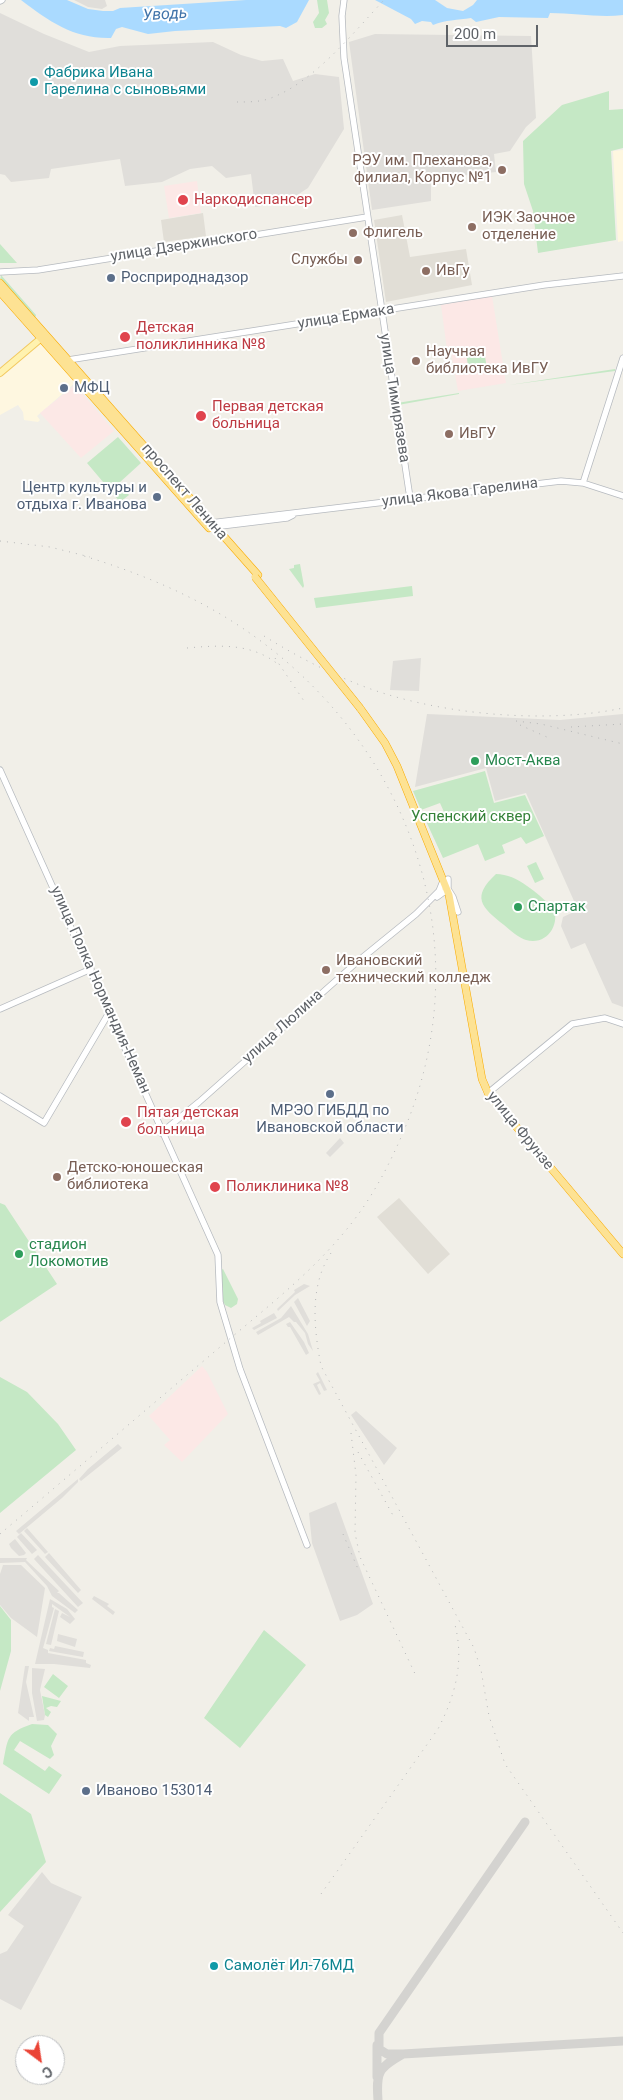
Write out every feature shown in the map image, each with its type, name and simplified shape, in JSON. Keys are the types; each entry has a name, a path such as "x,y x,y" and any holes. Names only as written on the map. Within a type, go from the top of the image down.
{"highway":[{"name":"проспект Ленина","path":"0,283 43,337"},
{"name":"проспект Ленина","path":"0,292 65,361 256,576 361,707"},
{"name":"улица Фрунзе","path":"361,707 393,750 445,879 455,913 482,1079 489,1092 623,1253"},
{"name":"улица Фрунзе","path":"445,879 444,889 455,913"},
{"name":"улица Фрунзе","path":"553,1169 623,1249"}],"main road":[{"name":"улица Тимирязева","path":"344,0 342,16 344,58 410,498"},
{"name":"улица Дзержинского","path":"0,272 38,270 368,217"},
{"name":"улица Ермака","path":"65,361 544,285 623,276"},
{"path":"0,373 43,337"},
{"path":"583,483 623,358"},
{"name":"улица Якова Гарелина","path":"210,526 410,498 552,482 583,483 623,496"},
{"name":"улица Полка Нормандия-Неман","path":"0,770 218,1255 220,1302 240,1369 307,1545"},
{"name":"улица Полка Нормандия-Неман","path":"0,775 46,873"},
{"path":"428,902 444,889"},
{"name":"улица Люлина","path":"162,1133 357,962 444,889"},
{"path":"435,898 442,897 447,900 455,913"},
{"path":"0,1009 89,970"},
{"path":"0,1096 44,1123 108,1012"},
{"name":"улица Полка Нормандия-Неман","path":"108,1012 158,1119 162,1133"},
{"path":"489,1092 572,1024 596,1018 610,1018 623,1024"},
{"name":"улица Люлина","path":"162,1133 184,1115"},
{"path":"158,1119 163,1123 172,1124"}],"shaded area":[{"path":"74,0 105,0 107,6 102,9 88,7"},
{"path":"0,13 44,34 89,52 120,46 213,42 241,55 262,61 283,59 293,81 315,74 339,77 344,129 308,188 288,201 255,207 251,174 226,178 212,166 190,169 162,182 125,186 120,159 51,169 49,178 11,182 5,175 0,174"},
{"path":"375,34 531,36 536,118 526,127 510,151 494,154 496,172 431,179 431,201 372,210 349,42"},
{"path":"623,150 623,241 618,242 613,151"},
{"name":"Наркодиспансер","path":"197,181 201,213 169,218 164,186"},
{"path":"203,213 206,236 164,242 161,220"},
{"name":"ИвГу","path":"402,215 410,257 466,249 472,285 386,302 374,220"},
{"path":"492,296 506,383 458,391 451,352 447,350 441,305"},
{"path":"40,342 76,382 37,416 40,420 38,422 24,420 23,412 18,405 0,415 0,375"},
{"path":"75,385 114,431 81,458 40,413"},
{"path":"421,658 419,691 390,690 393,661"},
{"path":"427,714 560,720 623,714 623,1007 612,1003 585,943 571,949 561,926 563,917 578,910 526,793 495,801 486,768 415,787"},
{"path":"340,1138 344,1143 330,1157 326,1153"},
{"path":"399,1198 450,1254 428,1274 377,1217"},
{"path":"304,1284 310,1286 295,1295 278,1311 277,1309 295,1292 294,1290"},
{"path":"298,1298 310,1321 307,1326 294,1302"},
{"path":"291,1306 308,1334 313,1351 308,1344 305,1333 289,1317 258,1335 256,1332 281,1318"},
{"path":"274,1313 277,1318 254,1330 252,1328 261,1323 260,1321"},
{"path":"290,1322 304,1342 309,1353 306,1355 290,1327 286,1324"},
{"path":"202,1366 207,1372 228,1414 182,1462 164,1445 170,1440 149,1416"},
{"path":"318,1372 327,1390 324,1391 320,1383 317,1385 321,1394 319,1395 313,1384 320,1381 316,1374"},
{"path":"356,1411 397,1448 384,1465 351,1415"},
{"path":"118,1444 122,1448 81,1481 79,1479 88,1469"},
{"path":"78,1479 78,1482 62,1498 19,1534 16,1531"},
{"path":"336,1502 373,1604 357,1615 340,1621 312,1543 309,1513"},
{"path":"27,1528 48,1552 45,1554 24,1531"},
{"path":"21,1533 37,1550 32,1554 17,1537"},
{"path":"15,1539 26,1553 24,1555 19,1556 11,1548 9,1544"},
{"path":"49,1553 81,1590 78,1593 45,1557"},
{"path":"38,1555 83,1603 78,1607 34,1559"},
{"path":"0,1558 27,1558 26,1560 59,1591 57,1593 78,1610 75,1613 52,1596 47,1586 25,1562 0,1563"},
{"path":"3,1565 21,1565 45,1588 37,1637 11,1618 0,1605 0,1574"},
{"path":"94,1596 109,1604 107,1606 115,1612 113,1615 92,1599"},
{"path":"50,1599 67,1609 75,1619 70,1624 60,1617 62,1613 70,1617 52,1604 54,1608 43,1648 48,1650 48,1653 86,1660 86,1663 91,1665 90,1668 35,1664"},
{"path":"55,1609 59,1611 51,1645 46,1644"},
{"path":"58,1634 77,1639 75,1647 57,1641"},
{"path":"55,1646 84,1652 83,1657 49,1651 50,1648 54,1649"},
{"path":"25,1666 29,1666 26,1682 34,1717 29,1717 29,1721 18,1713"},
{"path":"32,1668 45,1669 40,1690 45,1715 44,1720 37,1721 32,1693"},
{"path":"42,1872 51,1883 82,1897 21,2010 0,1999 0,1954 7,1951 24,1926 8,1915"}],"green space":[{"path":"317,0 327,0 329,13 325,20 327,24 322,28 315,28 313,22 319,13"},
{"path":"609,91 609,110 623,109 623,148 611,151 616,240 538,253 533,211 524,184 523,141 562,105"},
{"path":"0,244 17,263 0,263"},
{"path":"1,275 36,315 35,318 0,281"},
{"path":"484,350 487,369 469,372 466,353"},
{"path":"615,369 615,371 509,385"},
{"path":"459,393 398,405 397,403"},
{"path":"118,437 141,463 119,483 129,495 120,502 87,463"},
{"path":"300,564 303,588 289,569 294,568 294,565"},
{"path":"412,586 413,596 316,608 314,598"},
{"name":"Успенский сквер","path":"485,771 494,803 525,795 544,836 526,844 521,837 502,845 505,853 485,861 478,844 443,858 425,819 444,812 440,803 421,810 413,791"},
{"path":"536,862 544,879 535,883 527,866"},
{"name":"Спартак","path":"496,874 512,877 519,881 553,907 555,914 554,926 546,937 534,941 523,939 496,919 485,907 481,895 483,889"},
{"name":"стадион Локомотив","path":"0,1203 5,1205 57,1284 0,1322"},
{"path":"223,1269 238,1299 237,1304 231,1308 225,1305 223,1301 221,1270"},
{"path":"0,1377 27,1392 58,1424 76,1450 0,1513"},
{"path":"0,1606 11,1620 11,1651 0,1691"},
{"path":"264,1630 306,1665 240,1748 204,1718"},
{"path":"53,1674 68,1686 59,1698 44,1687"},
{"path":"42,1696 61,1701 57,1707 51,1706 46,1708 51,1712 48,1717 45,1715"},
{"path":"32,1724 48,1725 57,1734 51,1746 54,1755 50,1759 20,1741 14,1750 45,1771 49,1766 62,1775 49,1794 3,1764 10,1738 17,1730"},
{"path":"0,1793 31,1814 46,1862 0,1912"}],"water":[{"name":"Уводь","path":"21,0 67,0 88,9 113,11 120,8 246,0 309,0 297,22 286,28 280,26 148,34 122,27 116,29 111,38 98,38 85,36 63,28"},
{"path":"375,0 435,0 447,8 463,11 477,0 623,0 623,15 550,13 548,18 499,17 476,22 471,18 433,25 431,22 422,21 415,24 411,19"}],"taxiway":[{"path":"403,2054 387,2054 379,2049 379,2033 525,1822"},
{"path":"378,2100 378,2077 380,2072 388,2063 403,2054 623,2041"},
{"path":"377,2045 377,2077"}],"railway":[{"path":"237,102 267,99 287,91 302,81 332,55 384,0"},
{"path":"0,541 50,547 90,557"},
{"path":"0,1534 289,1288 342,1235 378,1184 405,1128 427,1060 435,991 432,924 418,858 392,796 357,738 312,685 258,639 238,625 196,601 152,580 84,556"},
{"path":"264,636 343,678 385,694 417,702 487,714 523,716 558,716 623,708"},
{"path":"187,648 223,646 247,649 269,658 279,665"},
{"path":"275,658 304,701"},
{"path":"516,721 541,724 623,744"},
{"path":"571,727 623,724"},
{"path":"520,725 549,738"},
{"path":"331,1253 319,1279 316,1294 315,1323 321,1366 474,1648 481,1670 489,1716 505,1764 623,1933"},
{"path":"351,1433 356,1475 355,1533 360,1557 417,1678"},
{"path":"358,1452 395,1519"},
{"path":"343,1534 358,1569"},
{"path":"321,1894 438,1729 450,1703 459,1663 459,1649 454,1621"}],"place":[{"name":"Фабрика Ивана Гарелина с сыновьями","path":"34,82"},
{"name":"РЭУ им. Плеханова, филиал, Корпус №1","path":"502,170"},
{"name":"Наркодиспансер","path":"183,200"},
{"name":"ИЭК Заочное отделение","path":"472,227"},
{"name":"Флигель","path":"353,233"},
{"name":"Службы","path":"358,260"},
{"name":"ИвГу","path":"426,271"},
{"name":"Росприроднадзор","path":"111,278"},
{"name":"Детская поликлинника №8","path":"125,337"},
{"name":"Научная библиотека ИвГУ","path":"416,361"},
{"name":"МФЦ","path":"64,388"},
{"name":"Первая детская больница","path":"201,416"},
{"name":"ИвГУ","path":"449,434"},
{"name":"Центр культуры и отдыха г. Иванова","path":"157,497"},
{"name":"Мост-Аква","path":"475,761"},
{"name":"Спартак","path":"518,907"},
{"name":"Ивановский технический колледж","path":"326,970"},
{"name":"МРЭО ГИБДД по Ивановской области","path":"330,1094"},
{"name":"Пятая детская больница","path":"126,1122"},
{"name":"Детско-юношеская библиотека","path":"57,1177"},
{"name":"Поликлиника №8","path":"215,1187"},
{"name":"стадион Локомотив","path":"19,1254"},
{"name":"Иваново 153014","path":"86,1791"},
{"name":"Самолёт Ил-76МД","path":"214,1966"}]}
